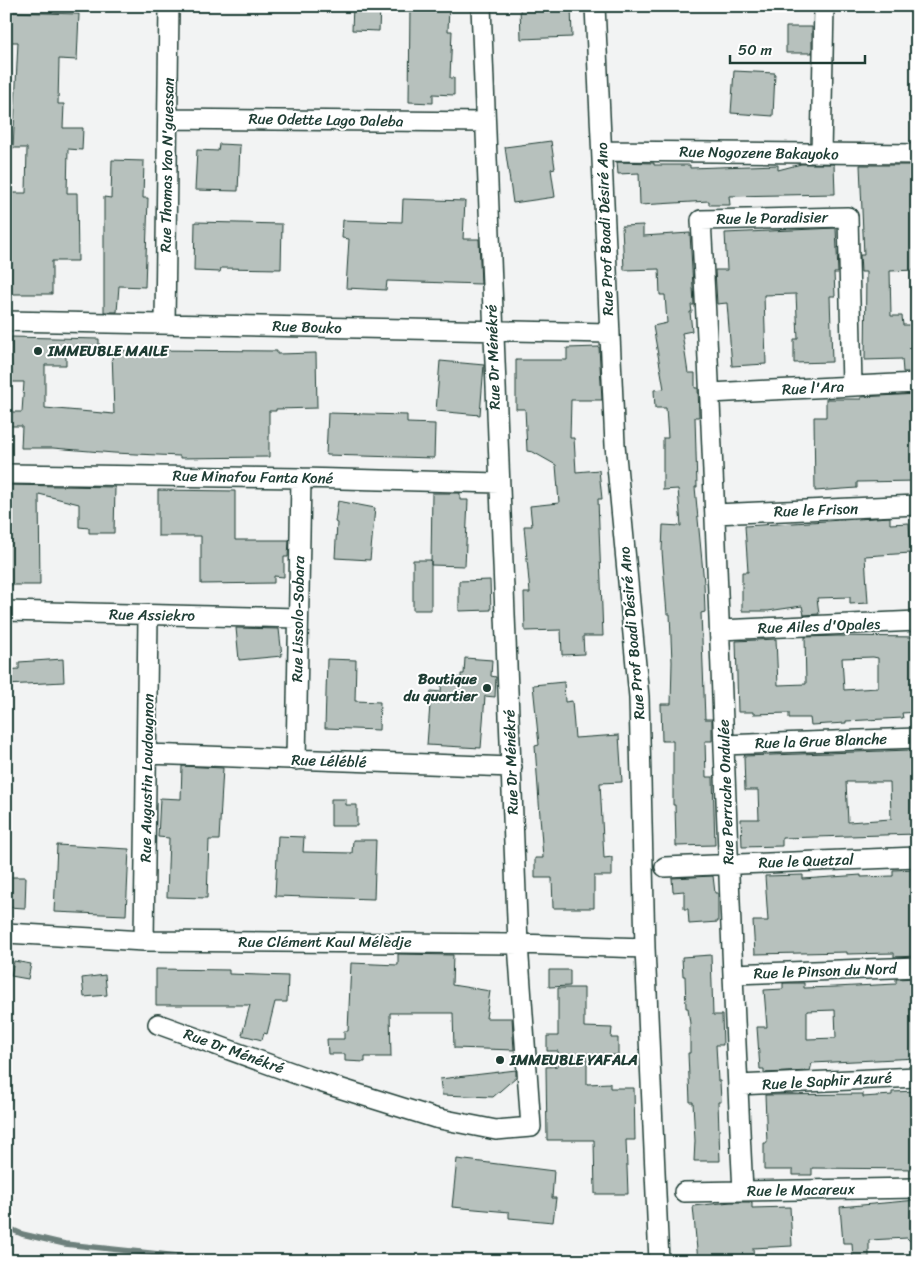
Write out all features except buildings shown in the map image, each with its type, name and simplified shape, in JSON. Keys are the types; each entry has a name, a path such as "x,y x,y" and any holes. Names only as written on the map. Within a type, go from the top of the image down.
{"street":[{"name":"Rue Thomas Yao N'guessan","path":"164,323 169,6"},
{"name":"Rue Dr Ménékré","path":"158,1024 307,1078 435,1118 496,1130 531,1127 518,944 512,767 492,332 481,6"},
{"name":"Rue Prof Boadi Désiré Ano","path":"595,6 615,445 639,697 645,948 659,1261"},
{"path":"822,153 824,6"},
{"name":"Rue Odette Lago Daleba","path":"168,119 485,122"},
{"name":"Rue Nogozene Bakayoko","path":"602,151 917,154"},
{"name":"Rue le Paradisier","path":"710,393 700,220 848,217 852,386"},
{"name":"Rue Bouko","path":"6,321 609,333"},
{"name":"Rue l'Ara","path":"710,393 917,383"},
{"name":"Rue Perruche Ondulée","path":"710,393 728,865 743,1191"},
{"name":"Rue Minafou Fanta Koné","path":"6,474 499,483"},
{"name":"Rue Lissolo-Sobara","path":"296,760 301,478"},
{"name":"Rue le Frison","path":"715,514 917,505"},
{"name":"Rue Assiekro","path":"6,611 148,616 298,618"},
{"name":"Rue Augustin Loudougnon","path":"144,941 148,616"},
{"name":"Rue Ailes d'Opales","path":"720,630 917,621"},
{"name":"Rue la Grue Blanche","path":"724,745 917,738"},
{"name":"Rue Léléblé","path":"147,754 512,767"},
{"name":"Rue le Quetzal","path":"665,867 917,857"},
{"name":"Rue Clément Kaul Mélèdje","path":"6,933 144,941 518,944 645,948"},
{"name":"Rue le Pinson du Nord","path":"734,974 917,967"},
{"name":"Rue le Saphir Azuré","path":"738,1085 917,1077"},
{"name":"Rue le Macareux","path":"684,1192 917,1188"}],"waterway":[{"path":"6,1227 22,1234 65,1244 225,1261"}],"place":[{"name":"IMMEUBLE MAILE","path":"38,351"},
{"name":"Boutique du quartier","path":"487,688"},
{"name":"IMMEUBLE YAFALA","path":"500,1060"}]}
